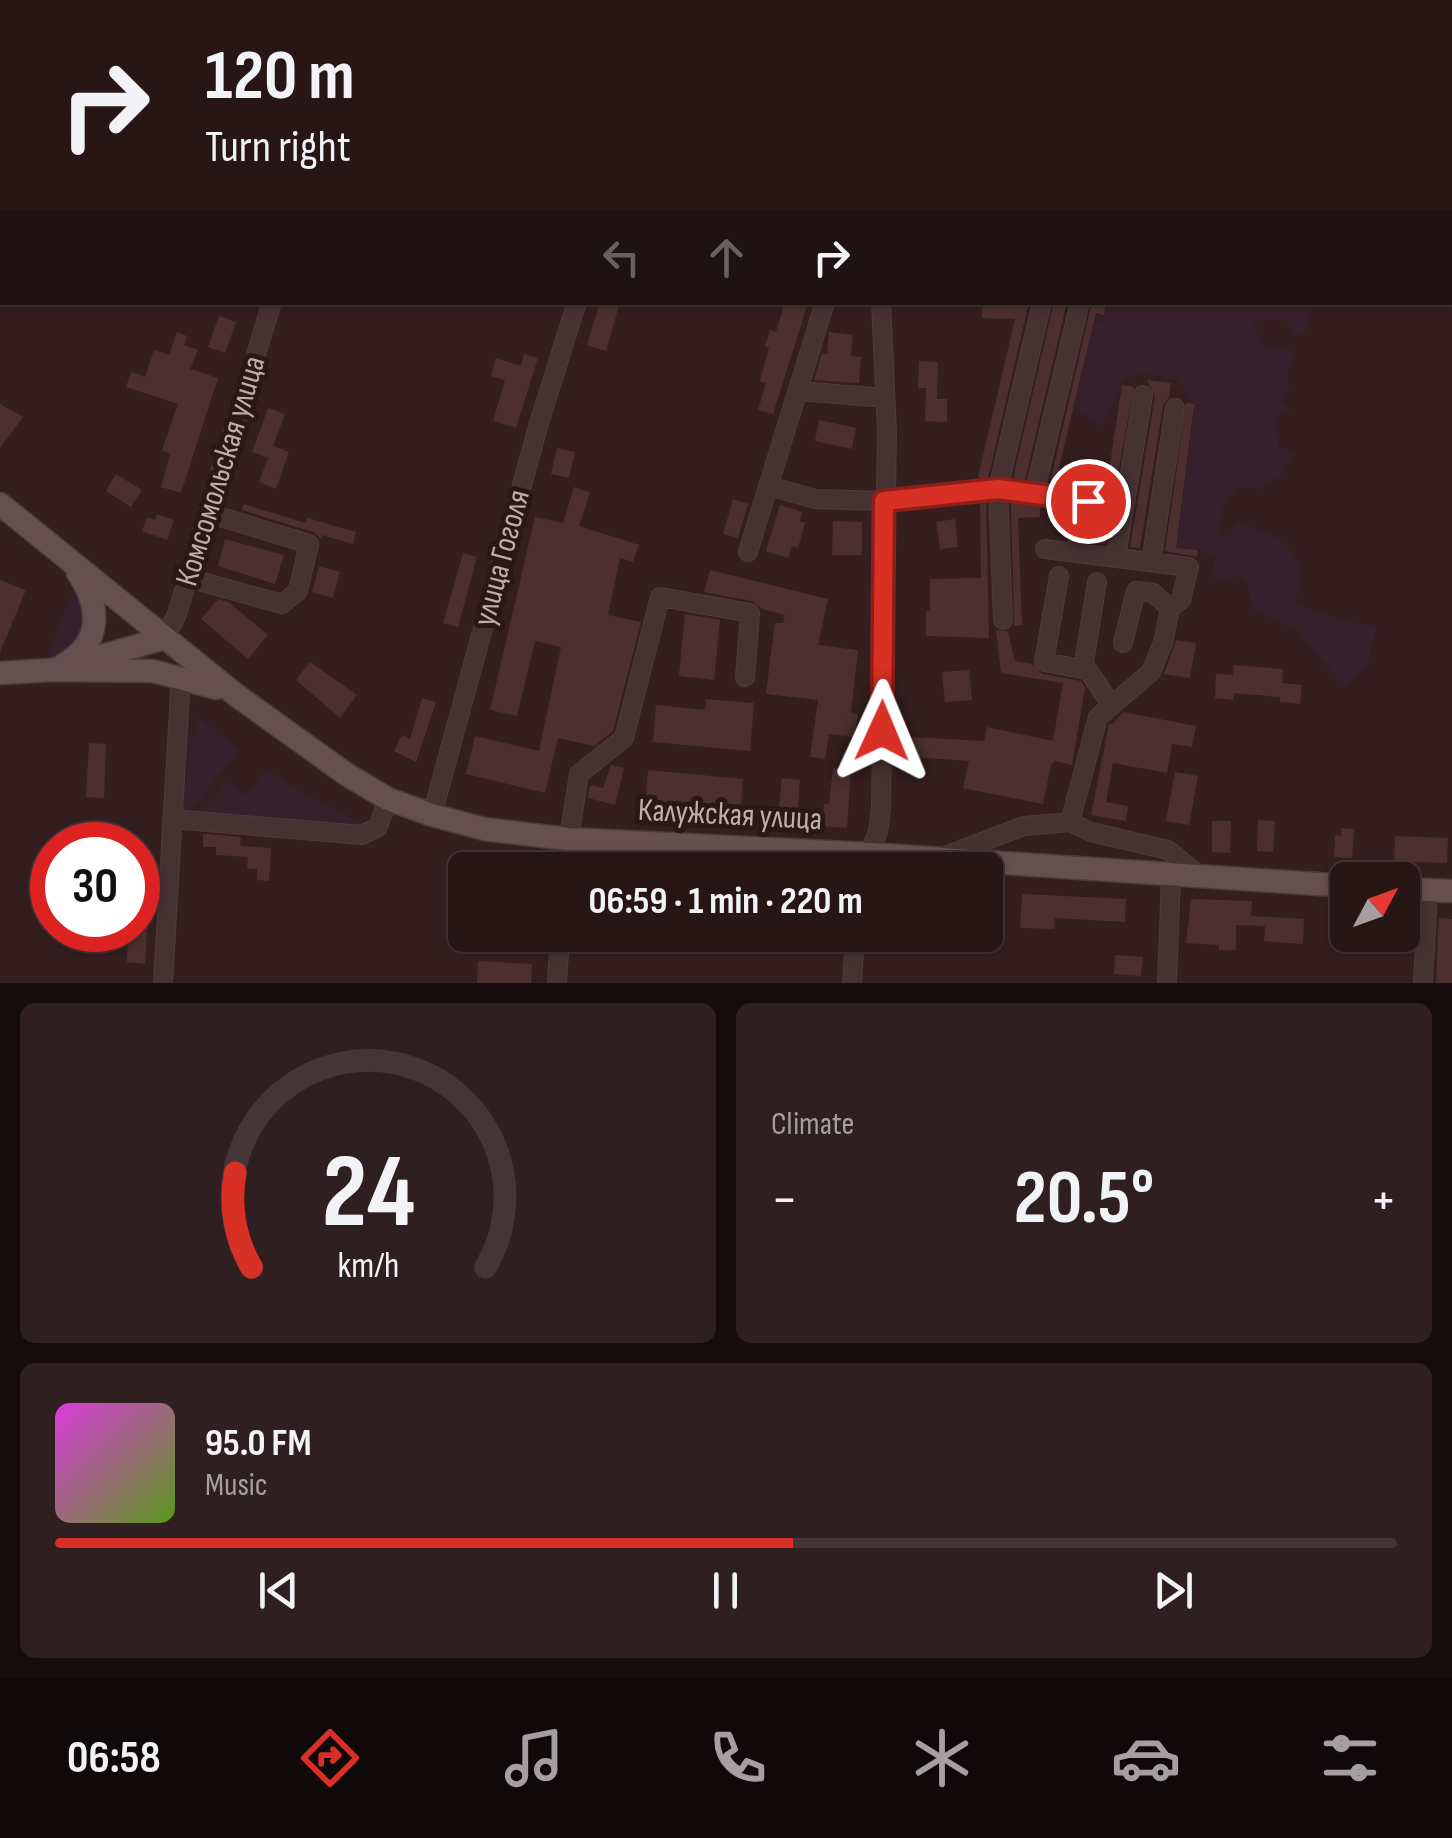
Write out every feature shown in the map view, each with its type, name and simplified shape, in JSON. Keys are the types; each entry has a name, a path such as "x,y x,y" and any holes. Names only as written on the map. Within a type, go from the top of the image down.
{"main road":[{"name":"Калужская улица","path":"0,504 236,695 346,774 388,799 484,829 736,852"},
{"path":"52,670 78,656 95,630 95,610 89,591 66,558"},
{"path":"52,670 166,638"},
{"path":"0,674 141,670 180,676 236,695"},
{"name":"Калужская улица","path":"1003,864 1330,885"},
{"path":"1420,890 1452,892"}],"street":[{"name":"Комсомольская улица","path":"166,638 271,305"},
{"name":"улица Гоголя","path":"432,815 540,423 577,305"},
{"path":"748,552 824,305"},
{"path":"870,852 881,808 881,305"},
{"path":"1003,620 998,489 1041,305"},
{"path":"1034,495 1079,305"},
{"path":"799,391 884,398"},
{"path":"1116,556 1143,395"},
{"path":"1151,562 1176,408"},
{"path":"769,486 815,499 884,501 998,489 1088,501 1076,552"},
{"path":"188,578 282,604 298,591 309,544 208,513"},
{"path":"1045,549 1189,567 1181,600 1170,608 1164,643 1151,672 1098,717 1070,822"},
{"path":"1058,576 1044,662 1088,670 1112,706"},
{"path":"1083,669 1097,582"},
{"path":"1124,644 1136,591 1153,593 1170,608"},
{"path":"566,852 580,774 624,738 660,598 750,613 744,676"},
{"path":"163,983 180,676"},
{"path":"172,819 362,835 378,827 388,799"},
{"path":"955,852 1024,826 1070,822 1092,832 1168,850 1202,878"},
{"path":"1167,983 1171,876"},
{"path":"1424,983 1428,890"},
{"path":"557,983 559,952"},
{"path":"852,983 854,952"}],"shaded area":[{"path":"1106,305 1314,305 1307,331 1295,335 1284,319 1252,321 1262,346 1296,351 1286,374 1290,387 1281,402 1291,409 1277,417 1278,447 1296,453 1280,475 1260,489 1238,487 1222,509 1220,535 1229,536 1237,523 1280,540 1300,567 1301,582 1294,603 1341,620 1377,627 1367,666 1345,687 1297,630 1252,609 1248,583 1239,575 1227,581 1212,576 1215,558 1198,550 1176,548 1194,404 1178,380 1145,373 1124,380 1102,427 1074,407 1094,324 1102,321"},
{"path":"74,588 88,620 67,656 46,660"},
{"path":"197,716 239,751 188,813 183,813 189,734 196,734"},
{"path":"267,769 365,825 359,829 195,817 228,781 245,795"}],"building":[{"path":"599,305 619,306 606,351 587,345"},
{"path":"784,305 807,306 773,414 758,410 766,383 760,381 769,347 765,346 770,330 776,332"},
{"path":"982,305 1028,305 988,478 978,477 1015,319 982,318"},
{"path":"1053,305 1066,305 1025,480 1013,478"},
{"path":"1091,305 1106,305 1104,315 1096,313 1055,484 1050,483"},
{"path":"219,316 236,322 225,353 208,347"},
{"path":"177,332 187,336 184,345 198,350 190,369 218,378 181,493 161,487 170,454 162,450 178,404 126,387 131,372 145,377 154,350 169,355"},
{"path":"829,332 853,335 851,356 861,357 859,383 814,380 822,353 827,354"},
{"path":"524,354 538,358 516,428 493,421 505,380 491,376 496,358 521,366"},
{"path":"919,361 938,362 937,399 947,399 947,422 925,421 926,388 918,388"},
{"path":"1147,380 1171,383 1163,406 1140,548 1130,547 1155,397"},
{"path":"1122,385 1134,387 1105,544 1098,543"},
{"path":"1186,403 1194,404 1176,548 1198,550 1197,557 1165,551"},
{"path":"0,404 23,417 0,448"},
{"path":"268,408 285,414 273,446 289,452 276,489 259,482 268,458 252,452"},
{"path":"819,420 856,428 852,449 815,441"},
{"path":"557,448 575,452 569,478 551,474"},
{"path":"116,474 142,490 131,507 106,491"},
{"path":"574,487 590,492 579,526 639,545 633,562 620,558 608,615 641,622 613,731 594,746 558,738 545,793 466,774 475,736 539,751 561,647 535,641 517,716 490,710 535,517 563,523"},
{"path":"733,499 748,504 738,538 723,534"},
{"path":"986,503 989,638 926,636 930,579 981,578 980,504"},
{"path":"1011,503 1040,507 1040,517 1018,518 1022,625 1014,626"},
{"path":"244,504 305,523 307,518 356,532 353,544 322,535 321,539 313,532 242,510"},
{"path":"780,505 802,512 800,521 805,523 798,548 792,546 788,558 766,551"},
{"path":"157,514 174,520 167,540 142,531 147,517 155,520"},
{"path":"955,519 958,547 940,549 936,522"},
{"path":"833,521 862,522 862,555 832,555"},
{"path":"225,539 284,555 275,584 218,566"},
{"path":"463,553 477,557 458,627 443,623"},
{"path":"319,566 340,572 333,598 312,592"},
{"path":"710,570 828,599 818,645 858,650 851,713 858,714 855,737 829,734 825,759 810,757 818,700 766,694 775,623 783,623 785,615 762,609 752,601 704,592"},
{"path":"0,580 26,590 0,652"},
{"path":"218,599 230,603 268,635 248,659 201,619"},
{"path":"685,614 720,620 714,680 679,676"},
{"path":"996,630 1008,631 1015,661 1032,664 1042,674 1081,681 1085,688 1072,765 1055,761 1051,765 1043,804 963,788 969,761 910,757 911,737 984,741 987,727 1053,741 1063,683 1001,673"},
{"path":"1176,640 1196,643 1190,678 1164,674"},
{"path":"310,662 357,695 340,718 296,680"},
{"path":"1234,665 1283,669 1282,683 1302,685 1300,704 1280,702 1280,697 1234,693 1233,700 1215,698 1216,674 1233,675"},
{"path":"969,670 972,700 945,702 942,672"},
{"path":"422,698 436,702 416,762 394,751 402,735 410,739"},
{"path":"706,699 754,703 750,751 653,742 656,705 705,710"},
{"path":"1123,712 1196,726 1192,747 1172,744 1167,773 1113,763 1106,802 1128,806 1126,821 1091,815 1109,724"},
{"path":"89,743 106,744 104,798 86,797"},
{"path":"611,765 624,768 615,805 588,798 590,785 603,788"},
{"path":"833,768 851,770 847,828 822,826"},
{"path":"648,770 743,779 740,816 645,806"},
{"path":"1175,772 1198,776 1189,825 1166,821"},
{"path":"782,778 800,780 797,817 778,815"},
{"path":"1258,820 1275,821 1273,852 1257,851"},
{"path":"1212,821 1231,821 1230,853 1212,852"},
{"path":"1341,828 1354,829 1352,858 1334,857 1335,835 1341,836"},
{"path":"203,834 241,837 240,846 271,848 269,881 257,880 257,869 247,869 248,857 216,855 216,847 203,847"},
{"path":"1395,836 1448,838 1447,863 1394,861"},
{"path":"1022,894 1126,899 1125,922 1055,918 1054,929 1020,928"},
{"path":"1191,899 1252,901 1251,916 1304,919 1303,944 1264,941 1265,926 1236,925 1236,950 1186,943"},
{"path":"1439,918 1452,919 1452,983 1436,983"},
{"path":"127,952 146,952 145,964 127,962"},
{"path":"1115,955 1143,957 1141,976 1114,974"},
{"path":"478,961 532,964 531,983 477,983"}],"route":[{"path":"882,731 884,501 998,489 1088,501"}]}
